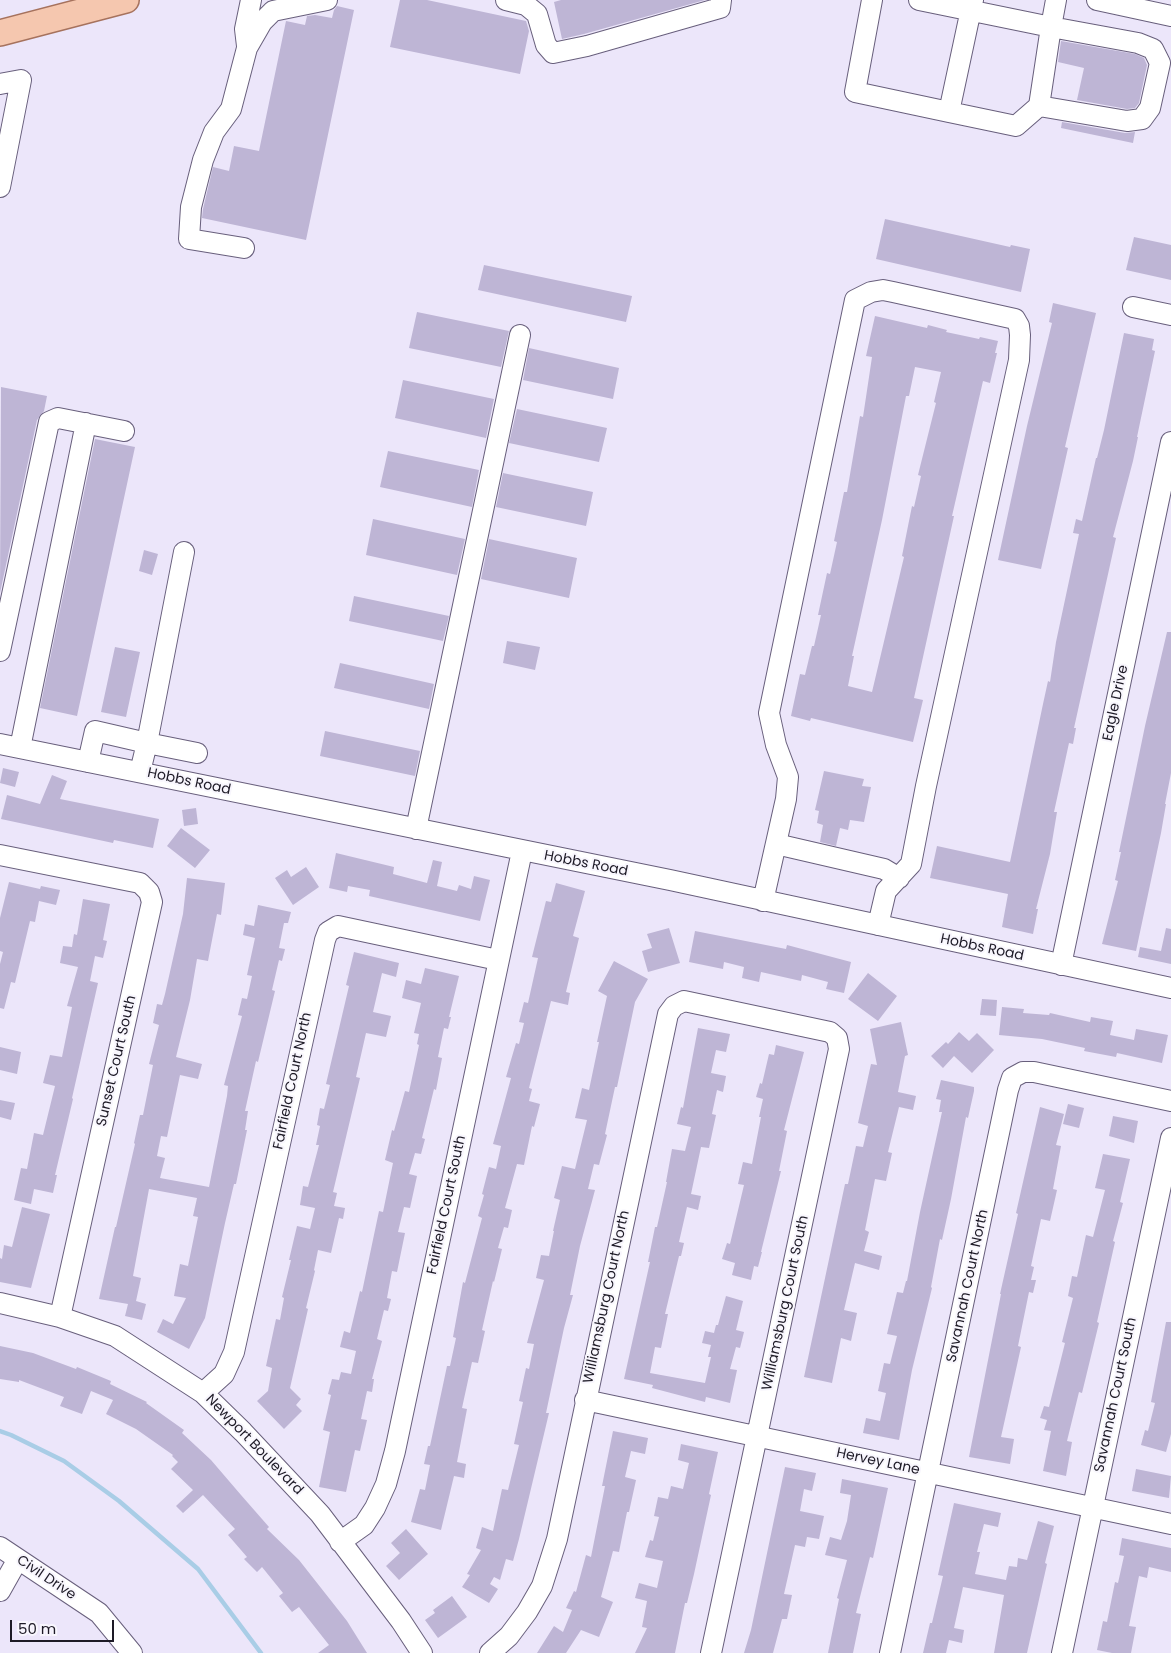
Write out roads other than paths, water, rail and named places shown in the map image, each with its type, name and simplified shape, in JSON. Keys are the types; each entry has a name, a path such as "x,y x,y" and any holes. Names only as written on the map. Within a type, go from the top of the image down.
{"main road":[{"path":"0,33 126,0"}],"street":[{"path":"247,48 245,29 251,0"},
{"path":"244,248 189,239 191,207 204,160 214,132 231,108 247,48 262,22 273,11 327,0"},
{"path":"506,0 526,5 536,14 546,46 553,53 587,46 720,8 721,0"},
{"path":"872,0 855,92 1016,126 1039,106 1056,0"},
{"path":"919,0 972,5 1051,27 1138,43 1153,49 1160,63 1150,108 1142,119 1127,121 1039,106"},
{"path":"1097,0 1171,16"},
{"path":"949,112 972,5"},
{"path":"0,84 21,80 0,187"},
{"path":"763,901 786,799 788,777 776,745 770,713 855,300 871,292 883,290 1015,319 1019,326 1020,335 1019,360 910,864 886,891 878,926"},
{"path":"1133,307 1171,315"},
{"path":"416,829 520,335"},
{"path":"0,651 49,422 58,418 124,431"},
{"path":"20,748 86,423"},
{"name":"Eagle Drive","path":"1061,965 1171,442"},
{"path":"140,772 184,552"},
{"path":"88,762 96,731 197,753"},
{"name":"Hobbs Road","path":"0,744 763,901 1171,988"},
{"path":"776,844 884,868 899,878"},
{"name":"Fairfield Court South","path":"340,1542 364,1524 375,1508 386,1484 393,1459 522,851"},
{"name":"Sunset Court South","path":"0,855 140,883 149,892 152,902 60,1316"},
{"name":"Fairfield Court North","path":"203,1393 224,1374 234,1352 328,932 338,926 498,960"},
{"name":"Williamsburg Court North","path":"490,1653 509,1636 527,1612 542,1586 557,1538 668,1014 674,1006 684,1001 754,1015"},
{"name":"Williamsburg Court South","path":"711,1653 839,1049 838,1038 830,1032 754,1015"},
{"name":"Savannah Court North","path":"890,1653 1012,1078 1023,1072 1034,1072 1171,1101"},
{"name":"Savannah Court South","path":"1062,1653 1171,1138"},
{"name":"Newport Boulevard","path":"0,1303 60,1316 116,1336 203,1393 243,1432 320,1514 401,1621 422,1653"},
{"name":"Hervey Lane","path":"585,1400 1171,1524"},
{"name":"Civil Drive","path":"0,1548 99,1613 132,1653"},
{"path":"0,1591 18,1559"}],"waterway":[{"path":"0,1431 64,1461 119,1501 198,1569 261,1653"}]}
